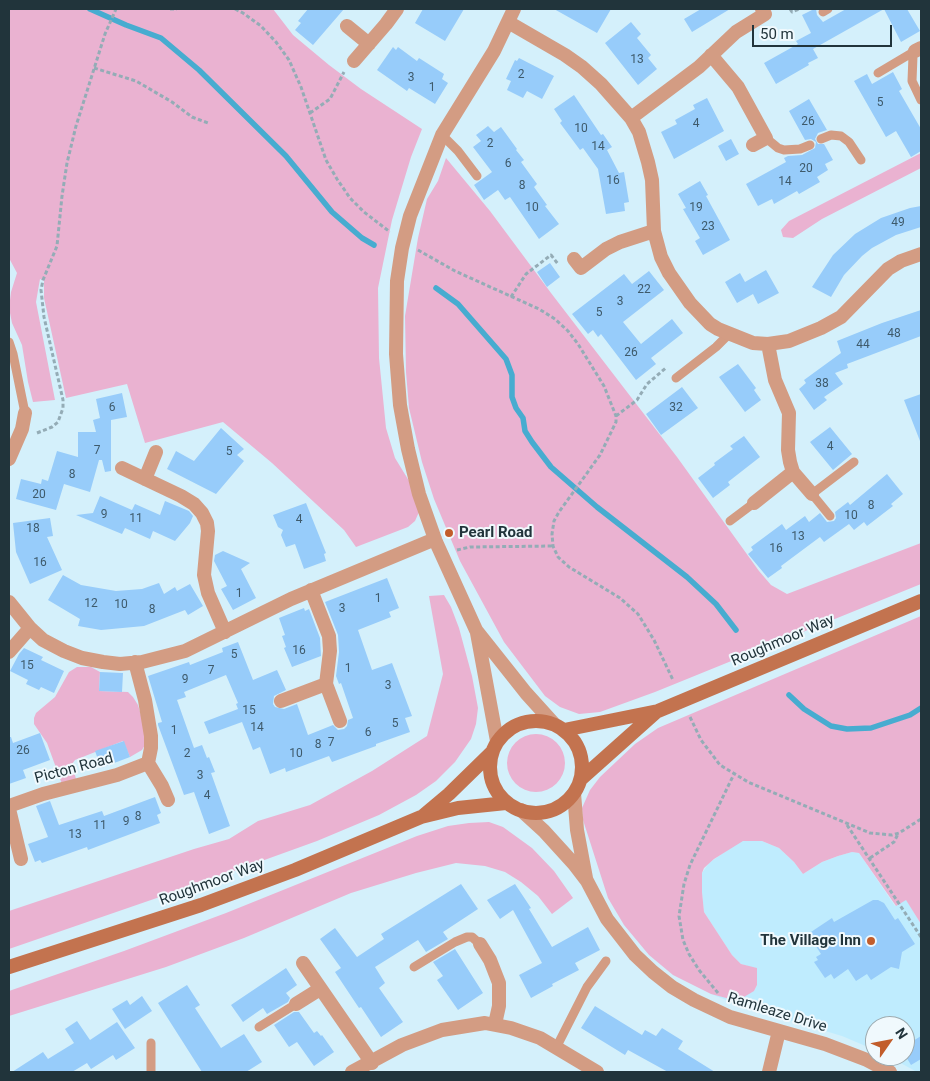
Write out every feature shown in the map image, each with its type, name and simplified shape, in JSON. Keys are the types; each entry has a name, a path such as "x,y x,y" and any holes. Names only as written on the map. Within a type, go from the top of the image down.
{"main road":[{"name":"Roughmoor Way","path":"421,817 449,794 494,747 505,731 518,724 532,720 547,721 559,727 618,721 658,711 921,601"},
{"name":"Roughmoor Way","path":"9,967 202,905 295,870 421,817 482,804 506,803 526,812 539,813 552,810 565,803 581,779 658,711"},
{"path":"559,727 572,737 579,750 582,764 581,779"},
{"path":"494,747 489,765 491,778 495,790 506,803"}],"street":[{"path":"354,61 397,9"},
{"path":"514,9 480,76 442,136 422,182 403,241 396,315 397,381 404,428 419,494 435,539 476,630 515,680 559,727"},
{"path":"631,118 680,81 736,32 767,10"},
{"path":"508,22 582,67 601,84 631,118 639,132 652,180 654,231 660,257 684,295 710,324 728,334 753,343 768,344 789,341 821,328 841,317 888,269 901,261 921,254"},
{"path":"347,26 369,44"},
{"path":"711,55 738,87 766,138 753,145"},
{"path":"574,259 581,268 606,249 620,242 654,231"},
{"path":"768,344 775,380 789,413 788,450 793,472 812,494"},
{"path":"9,458 24,422 25,413"},
{"path":"146,479 156,452"},
{"path":"122,468 189,501 204,517 208,531 204,575 208,593 225,632"},
{"path":"754,503 793,472"},
{"path":"9,602 30,628 43,640 82,658 120,664 158,659 185,651 311,590 435,539"},
{"path":"311,590 330,636 326,684 340,721"},
{"path":"9,652 30,628"},
{"path":"476,630 494,747"},
{"path":"135,662 145,700 151,736 148,764 158,778 168,800"},
{"path":"281,701 326,684"},
{"name":"Picton Road","path":"20,859 9,808 43,794 117,776 148,764"},
{"name":"Ramleaze Drive","path":"574,792 577,830 587,882"},
{"name":"Ramleaze Drive","path":"521,810 561,849 587,882 607,919 635,954 672,987 734,1019 824,1044 867,1060 890,1072"},
{"path":"480,944 490,960 499,983 499,1006 495,1024"},
{"path":"304,962 320,989 372,1063"},
{"path":"296,1004 320,989"},
{"path":"352,1072 372,1063 402,1045 442,1030 471,1024 495,1024 527,1033 597,1072"},
{"path":"769,1072 779,1031"}],"lane":[{"path":"878,73 918,50"},
{"path":"918,50 913,56 912,81 921,100"},
{"path":"821,139 831,135 841,136 849,142 862,160"},
{"path":"442,136 458,151 477,176"},
{"path":"766,138 778,148 784,150 810,145"},
{"path":"676,378 716,347 728,334"},
{"path":"9,342 13,354 13,377 25,413"},
{"path":"830,516 812,494 854,462"},
{"path":"730,521 754,503"},
{"path":"414,967 455,942 467,937 472,937 480,944"},
{"path":"556,1048 587,987 606,961"},
{"path":"259,1027 296,1004"},
{"path":"151,1043 151,1072"}],"path":[{"path":"17,440 52,427 58,422 63,408 63,400 44,317 41,290 43,280 57,246 67,163 78,119 93,78 94,68 105,34 116,9"},
{"path":"170,9 177,9"},
{"path":"790,9 792,12 799,9"},
{"path":"310,113 330,99 344,74 354,61"},
{"path":"94,68 136,81 172,102 192,117 208,123"},
{"path":"72,117 78,119"},
{"path":"511,297 526,274 551,255 561,268 574,259"},
{"path":"616,416 616,422 605,446 554,522 553,546 558,557 569,567 620,598 638,614 654,640 673,680"},
{"path":"443,556 470,546 553,546"},
{"path":"690,717 710,754 720,765 734,774 847,824 882,836 898,833 921,819"},
{"path":"734,774 690,864 684,884 679,916 683,940 689,954 699,970 725,1000 734,1019"},
{"path":"847,824 921,937"},
{"path":"870,858 894,842 898,833"}],"shaded area":[{"path":"9,9 273,9 293,35 329,65 361,89 422,129 411,157 392,220 378,288 379,358 386,428 395,458 414,489 419,512 415,521 408,527 356,547 344,530 272,463 223,422 145,443 127,384 66,398 44,298 44,281 40,279 36,302 55,400 33,402 22,345 12,323 9,308 11,292 17,273 9,258"},
{"path":"921,153 921,168 822,219 793,238 783,237 781,230 789,221"},
{"path":"446,158 490,211 677,457 771,585 787,594 921,543 921,584 655,692 600,712 579,714 560,707 545,696 504,642 460,561 434,499 422,462 409,408 405,316 418,238 427,199 438,181"},
{"path":"444,595 459,628 472,676 478,708 476,724 471,739 455,762 436,781 416,795 379,815 317,841 9,949 9,911 229,839 258,821 310,805 372,771 427,736 443,674 429,596"},
{"path":"921,616 921,924 906,900 896,906 859,853 852,852 822,862 803,874 794,862 779,848 762,841 743,841 714,859 704,868 702,873 702,892 704,912 732,955 741,964 757,968 757,985 754,991 744,997 730,999 711,994 673,975 649,955 624,925 608,898 583,820 582,808 590,790 600,777 635,744 658,728"},
{"path":"77,667 91,667 100,672 99,691 128,692 133,697 138,705 147,742 142,750 130,757 123,741 75,760 72,764 76,779 62,784 47,743 34,724 34,718 36,713 55,697 69,672"},
{"path":"536,734 552,739 560,747 565,763 560,779 552,787 536,792 520,787 512,779 507,763 512,747 520,739"},
{"path":"489,822 503,827 532,848 554,871 573,898 552,914 538,896 505,872 485,866 456,863 351,893 244,938 166,967 9,1016 9,991 226,913 417,836 448,826"},
{"path":"749,840 762,841 779,848 794,862 803,874 822,862 838,856 852,852 859,853 895,906 906,899 921,924 921,1072 906,1066 915,1066 915,1016 865,1016 865,1046 842,1036 744,1007 711,994 734,999 754,991 757,985 757,969 741,964 732,955 704,912 702,873 709,863 739,842"}],"building":[{"path":"308,9 344,9 313,45 295,30 301,23 298,21"},
{"path":"423,9 464,9 445,41 415,23"},
{"path":"554,9 611,9 597,33"},
{"path":"701,9 730,9 692,32 684,19"},
{"path":"816,9 817,15 823,22 846,9 884,9 813,49 818,58 776,84 764,63 798,44 796,41 811,33 802,15"},
{"path":"884,9 907,9 920,31 901,42"},
{"path":"631,22 641,34 637,38 651,55 648,58 657,69 638,85 605,43"},
{"path":"393,47 396,50 398,47 417,61 419,58 444,74 442,79 448,83 435,104 409,88 407,91 377,70"},
{"path":"519,58 554,76 542,99 527,91 523,98 507,90 511,81 506,79 515,60 517,61"},
{"path":"893,72 902,89 899,91 921,129 921,151 911,157 896,131 886,137 854,81 867,74 872,84"},
{"path":"574,95 601,135 603,134 612,147 607,150 619,173 624,172 629,202 624,203 625,211 606,214 598,169 583,148 580,150 560,123 562,121 554,109"},
{"path":"707,98 724,131 674,159 661,132 677,124 675,120 695,109 693,105"},
{"path":"809,99 827,130 818,133 815,139 818,144 824,144 833,160 825,164 828,170 817,177 820,182 799,194 797,191 774,204 772,199 758,206 746,184 786,162 784,158 802,155 815,148 816,142 811,139 805,140 789,111"},
{"path":"488,126 494,132 501,127 517,149 524,160 521,162 537,184 534,187 547,205 545,206 559,224 539,239 510,197 505,200 498,190 484,200 474,185 492,172 473,147 481,141 476,135"},
{"path":"731,139 739,154 726,161 718,146"},
{"path":"700,181 730,240 703,255 695,241 700,238 683,209 686,208 678,194"},
{"path":"921,206 921,227 896,235 872,248 844,275 831,297 812,287 833,255 855,234 881,218"},
{"path":"550,263 560,277 547,287 537,272"},
{"path":"766,270 779,293 758,304 753,294 737,303 725,282 740,273 745,282"},
{"path":"649,271 664,290 623,322 641,344 672,319 683,333 651,358 656,364 636,380 601,334 598,337 593,330 588,334 572,314 624,274 632,284"},
{"path":"921,310 921,336 847,364 848,368 835,373 843,384 824,397 827,400 814,410 799,389 806,383 804,380 841,353 837,341"},
{"path":"738,364 756,388 754,390 761,400 745,412 719,377"},
{"path":"682,387 698,408 661,435 646,414"},
{"path":"122,393 127,417 111,420 111,471 105,472 102,460 99,460 90,492 64,484 56,510 16,499 21,479 41,484 42,479 48,481 57,451 78,457 78,432 96,432 93,420 100,418 96,399"},
{"path":"921,394 921,441 920,441 904,400"},
{"path":"830,427 852,454 833,470 810,442"},
{"path":"221,428 244,449 237,455 244,461 216,494 167,469 176,451 194,461"},
{"path":"744,436 760,457 728,482 730,485 713,498 698,478 733,449 730,446"},
{"path":"887,474 903,494 891,504 893,506 867,526 864,522 854,530 849,524 824,542 820,537 768,578 748,554 753,550 751,547 782,524 786,530 805,516 809,522 820,513 827,522 834,521 836,518 835,512 848,502 850,505"},
{"path":"100,496 132,510 135,504 160,515 165,501 189,511 193,516 190,523 175,541 153,531 150,539 125,528 122,534 76,515 93,513"},
{"path":"306,503 326,553 324,554 326,561 304,569 295,544 286,547 281,535 283,530 278,527 273,515"},
{"path":"50,518 53,536 47,537 62,570 30,584 16,552 13,523"},
{"path":"223,551 250,563 241,569 256,598 233,610 221,589 227,586 214,561 215,555"},
{"path":"63,575 81,585 116,591 142,589 159,583 164,594 175,587 177,591 190,584 203,606 188,615 185,610 144,626 101,630 78,626 80,619 48,600"},
{"path":"387,578 399,608 389,612 391,617 358,630 372,670 392,663 412,716 405,718 410,732 332,762 329,756 286,772 285,768 270,774 260,747 253,750 242,722 209,734 204,722 238,709 236,704 238,703 226,675 184,692 186,697 177,700 194,748 202,745 207,758 209,757 215,772 211,773 230,826 209,834 194,792 184,795 158,725 158,723 162,722 148,676 189,662 190,665 223,652 222,648 238,642 253,680 277,670 286,690 274,696 273,704 275,707 284,709 297,704 308,735 333,725 338,730 344,729 347,726 348,720 353,718 341,683 339,684 336,676 339,652 338,635 325,602"},
{"path":"304,608 305,611 309,609 320,638 321,656 292,667 284,648 286,647 282,636 285,635 279,618"},
{"path":"24,648 43,657 41,660 64,671 54,693 41,687 39,690 26,684 28,680 10,671"},
{"path":"100,672 123,673 122,692 99,691"},
{"path":"40,733 50,760 23,770 26,778 9,784 9,737 11,737 13,743"},
{"path":"124,741 130,757 101,768 95,751"},
{"path":"155,797 161,813 157,815 160,823 88,850 87,847 42,863 40,860 35,862 28,844 48,837 36,806 50,801 59,825 102,811 104,816"},
{"path":"461,884 478,909 443,932 448,939 426,952 418,940 375,967 385,983 379,988 403,1022 381,1037 335,972 341,968 320,939 335,928 357,957 384,939 381,934"},
{"path":"515,884 531,908 529,909 552,947 588,927 600,950 575,963 579,970 552,984 553,986 531,998 519,975 542,963 513,910 500,919 487,900"},
{"name":"The Village Inn","path":"873,900 884,903 895,920 898,918 915,944 902,952 899,969 891,967 871,980 867,974 856,981 848,969 834,979 831,974 825,978 814,962 818,960 816,957 821,954 808,934 832,918 834,922"},
{"path":"455,949 483,993 458,1010 437,980 443,976 433,962"},
{"path":"286,968 297,985 286,993 290,998 288,1002 267,1014 263,1008 243,1022 231,1005"},
{"path":"187,985 200,1005 195,1008 221,1048 244,1034 262,1062 246,1072 202,1072 158,1003"},
{"path":"142,996 152,1011 125,1029 112,1009 127,1000 130,1005"},
{"path":"595,1006 642,1035 645,1030 656,1036 662,1028 683,1041 678,1049 715,1072 668,1072 628,1050 625,1055 581,1028"},
{"path":"294,1012 299,1012 314,1033 317,1031 322,1035 334,1052 314,1066 297,1042 289,1047 274,1025"},
{"path":"77,1021 90,1040 117,1022 135,1048 116,1060 113,1055 91,1069 87,1063 72,1072 12,1072 43,1052 48,1059 74,1043 65,1029"},
{"path":"921,1036 921,1059 915,1063 915,1040"}],"waterway":[{"path":"90,9 161,38 199,70 286,156 332,212 362,238 374,245"},
{"path":"436,288 458,304 506,359 512,375 512,397 516,408 523,418 525,431 551,467 597,507 687,577 716,604 736,630"},
{"path":"789,695 804,709 831,726 847,729 871,728 910,715 921,708"}],"place":[{"name":"Pearl Road","path":"449,533"},
{"name":"The Village Inn","path":"871,941"}]}
